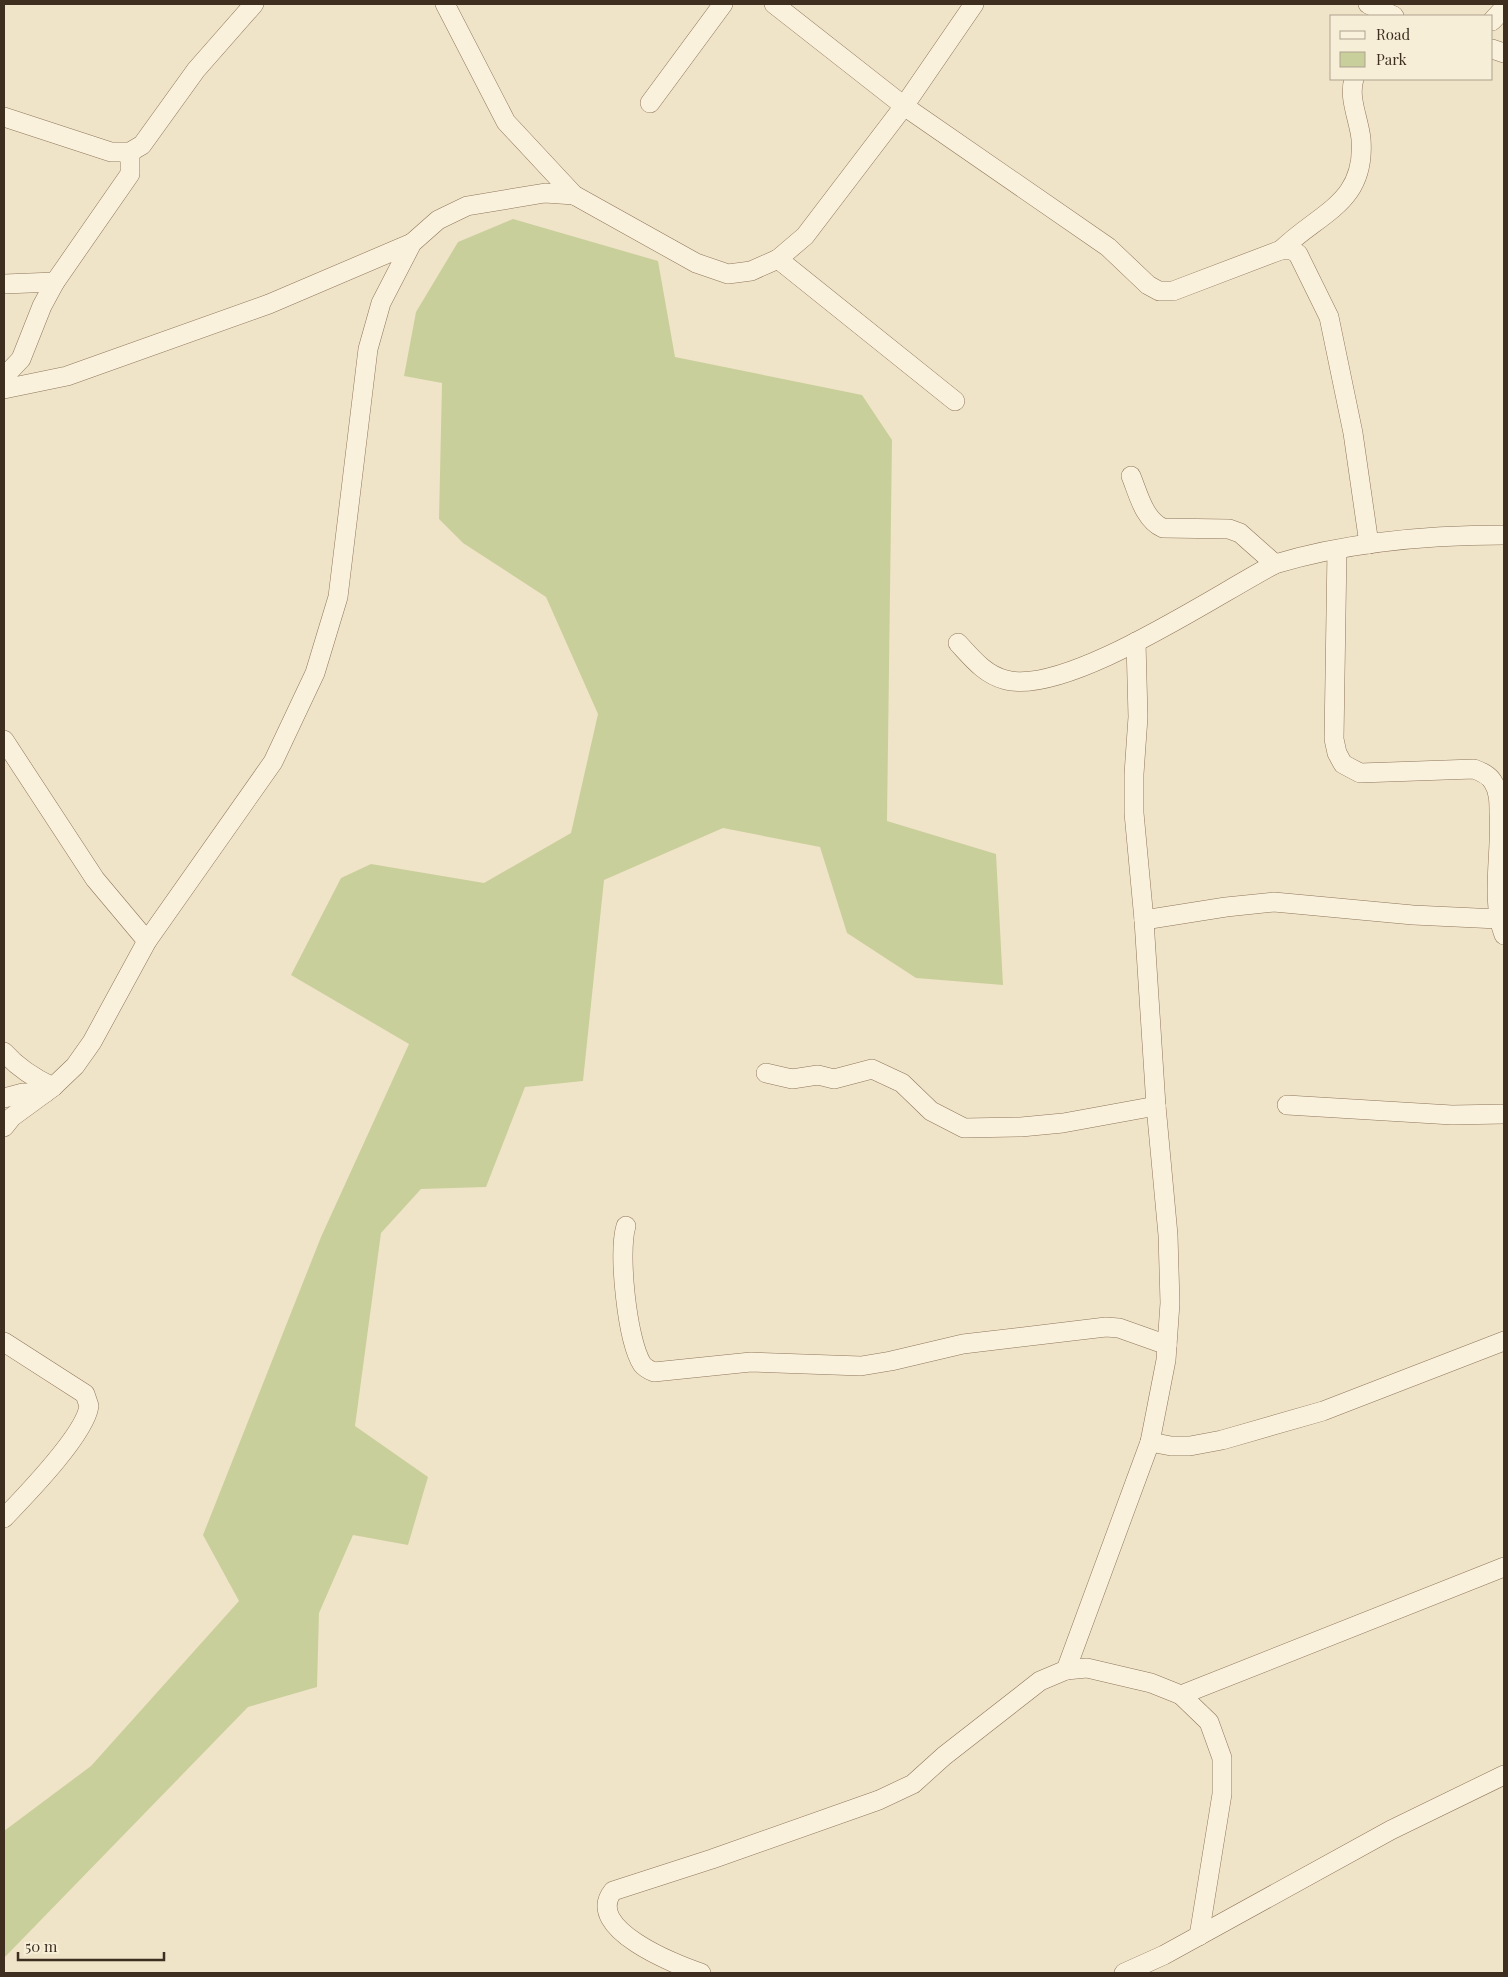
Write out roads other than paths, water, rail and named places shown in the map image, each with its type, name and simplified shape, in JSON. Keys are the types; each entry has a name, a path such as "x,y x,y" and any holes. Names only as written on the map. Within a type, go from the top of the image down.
{"street":[{"path":"4,117 111,152 130,152 142,145 196,70 254,4"},
{"path":"445,4 506,122 574,195 696,263 728,274 751,271 778,259 805,236 904,106 974,4"},
{"path":"650,103 723,4"},
{"path":"774,4 904,106 1108,247 1148,285 1159,291 1173,291 1281,250 1337,205 1353,187 1361,168 1361,138 1351,90 1354,80"},
{"path":"1368,4 1392,15"},
{"path":"1493,21 1504,8"},
{"path":"4,377 21,359 42,306 55,282 130,174 130,152"},
{"path":"4,389 67,376 270,304 412,243 438,220 467,206 545,193 574,195"},
{"path":"4,1127 12,1118 49,1090 75,1066 92,1042 147,941 273,762 315,673 338,597 368,349 381,303 412,243"},
{"path":"1281,250 1292,250 1298,254 1329,317 1353,433 1369,544"},
{"path":"778,259 955,401"},
{"path":"4,284 55,282"},
{"path":"21,359 32,375 41,381"},
{"path":"1131,476 1149,517 1156,525 1162,528 1229,530 1240,533 1275,564"},
{"path":"958,643 982,668 1004,680 1026,683 1046,680 1136,642 1275,564 1369,544 1461,535 1504,536"},
{"path":"1144,920 1226,907 1274,902 1413,914 1501,927 1500,824 1498,794 1493,781 1484,772 1474,769 1360,773 1343,764 1337,753 1334,739 1337,550"},
{"path":"1066,1670 1150,1442 1167,1345 1170,1302 1168,1235 1156,1106 1144,920 1134,813 1134,774 1138,718 1136,642"},
{"path":"4,740 95,878 147,941"},
{"path":"4,1052 15,1065 49,1090"},
{"path":"766,1073 792,1079 818,1075 834,1078 872,1069 902,1083 931,1111 964,1128 1021,1127 1063,1123 1156,1106"},
{"path":"4,1098 23,1093 49,1090"},
{"path":"1287,1106 1452,1115 1504,1114"},
{"path":"626,1226 622,1248 627,1312 639,1358 643,1366 654,1372 742,1362 861,1366 963,1344 1106,1327 1119,1328 1167,1345"},
{"path":"1150,1442 1171,1446 1190,1446 1222,1440 1323,1411 1504,1341"},
{"path":"4,1342 84,1394 89,1406 83,1423 46,1473 4,1518"},
{"path":"1181,1695 1504,1568"},
{"path":"701,1973 659,1958 626,1935 611,1920 607,1912 608,1897 613,1891 712,1859 879,1800 913,1784 944,1756 1040,1682 1066,1670 1087,1668 1151,1683 1181,1695 1209,1722 1222,1758 1221,1804 1199,1936"},
{"path":"1124,1973 1173,1950 1391,1830 1504,1775"},
{"path":"1158,1973 1173,1950"}]}
